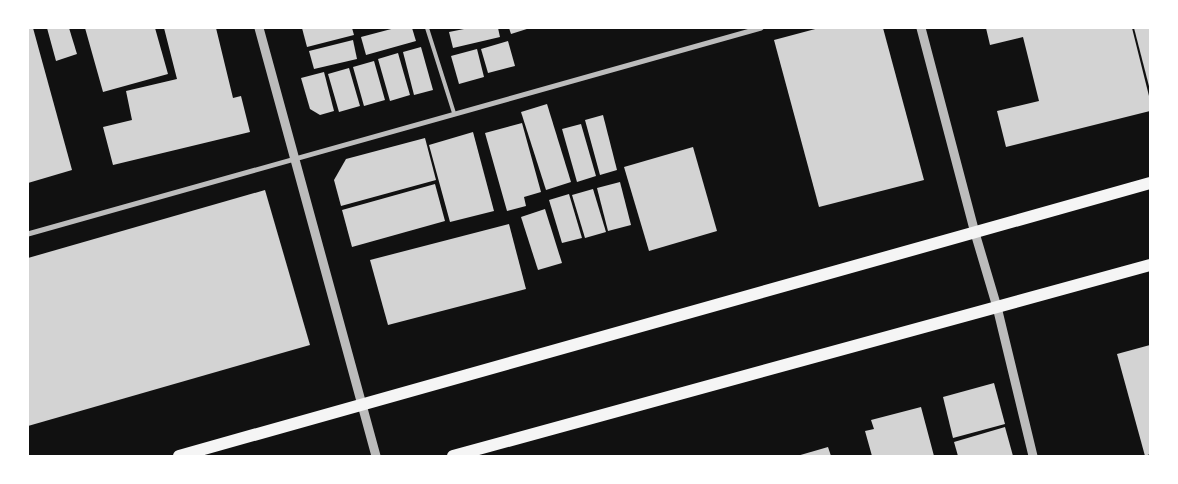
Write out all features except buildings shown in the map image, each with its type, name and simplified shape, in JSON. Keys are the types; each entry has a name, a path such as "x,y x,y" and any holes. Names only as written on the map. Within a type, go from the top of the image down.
{"main road":[{"path":"178,456 1150,183"},
{"path":"453,456 1150,264"}],"street":[{"path":"259,28 376,456"},
{"path":"28,234 761,28"},
{"path":"921,28 974,233 997,307 1033,456"}],"lane":[{"path":"427,28 454,114"}]}
